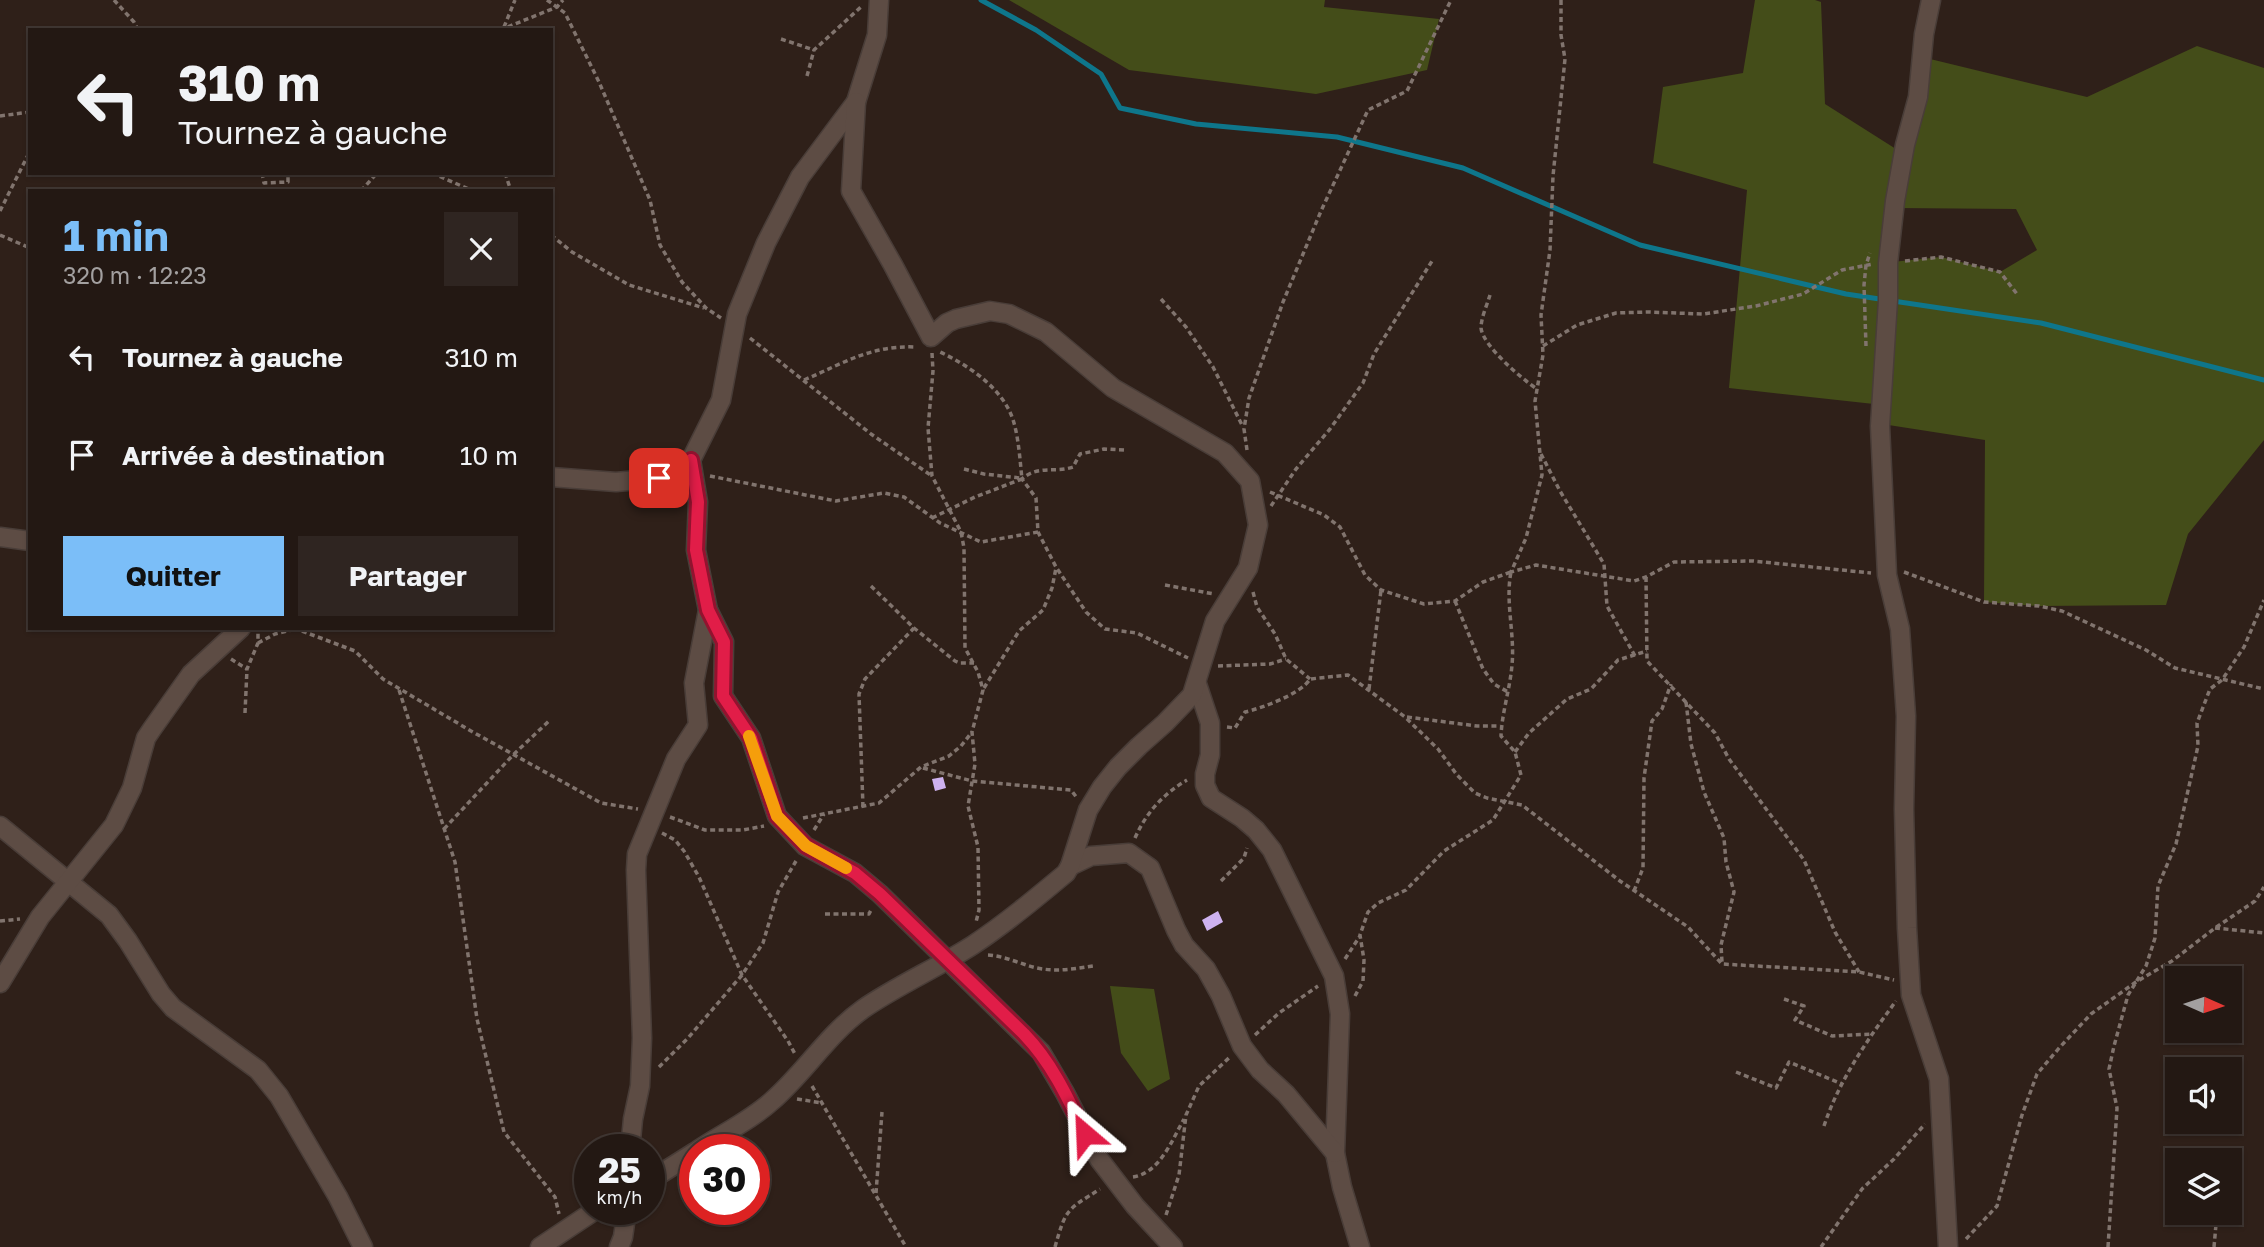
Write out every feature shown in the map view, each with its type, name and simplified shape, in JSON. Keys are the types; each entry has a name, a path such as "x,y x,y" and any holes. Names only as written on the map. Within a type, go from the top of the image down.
{"street":[{"path":"1931,0 1917,97 1895,201 1888,263 1880,426 1887,570 1900,629 1906,716 1905,822 1911,995 1940,1079 1948,1247"},
{"path":"726,1134 771,1102 793,1082 840,1027 863,1009 948,959 976,950 1066,873 1088,810 1118,767 1192,695 1215,621 1248,568 1258,525 1250,481 1225,453 1113,388 1046,332 1009,314 990,311 947,323 931,342 893,265 850,191 856,102 877,36 872,2"},
{"path":"856,102 800,177 766,243 737,314 721,400 692,467 698,502 696,550 708,610 724,642 723,696 751,738 777,816 806,846 855,873 880,894 1041,1052 1099,1159 1166,1241"},
{"path":"553,477 616,482 659,478 692,467"},
{"path":"0,537 28,541"},
{"path":"631,1134 640,1086 642,1038 637,854 676,759 698,726 694,683 708,610"},
{"path":"0,983 40,918 114,825 132,788 146,738 152,729 191,674 239,630"},
{"path":"1199,675 1210,723 1210,755 1205,785 1210,798 1256,830 1272,850 1335,976 1340,1014 1335,1153 1360,1247"},
{"path":"0,826 108,915 173,1008 258,1070 279,1096 338,1197 363,1247"},
{"path":"1070,866 1091,856 1129,853 1150,868 1176,930 1184,945 1206,969 1221,996 1242,1046 1260,1070 1286,1094 1335,1153"},
{"path":"540,1247 574,1224"},
{"path":"619,1247 625,1225"}],"path":[{"path":"114,0 137,28"},
{"path":"502,28 515,0"},
{"path":"547,0 565,13 600,82 650,200 660,245 682,282 706,308 734,326 871,434 932,476"},
{"path":"504,28 557,7 563,0"},
{"path":"1451,0 1407,91 1368,110 1321,211 1283,302 1249,398 1244,429 1250,481 1277,496 1324,515 1340,527 1365,575 1381,590 1424,604 1455,601 1483,582 1536,565 1634,581 1674,562 1740,561 1887,570 1984,601 2062,611 2146,650 2175,668 2264,689"},
{"path":"1166,1241 1179,1175 1186,1115 1199,1086 1279,1013 1335,976 1360,935 1368,912 1378,903 1406,890 1444,850 1493,820 1521,775 1515,752 1501,736 1501,726 1512,658 1509,585 1511,572 1526,538 1542,475 1535,401 1543,346 1541,315 1550,250 1553,176 1565,59 1561,35 1561,0"},
{"path":"807,76 814,50 872,2"},
{"path":"781,39 814,50"},
{"path":"0,116 28,111"},
{"path":"0,211 28,155"},
{"path":"262,175 264,183 288,182 288,175"},
{"path":"363,189 375,175"},
{"path":"437,175 468,189"},
{"path":"0,235 28,247"},
{"path":"553,237 572,252 629,285 706,308"},
{"path":"1543,346 1577,325 1615,313 1703,314 1756,306 1803,294 1842,270 1866,265 1941,257 2000,272 2017,294"},
{"path":"1258,525 1363,383 1374,354 1432,261"},
{"path":"1490,295 1481,326 1484,337 1517,375 1537,389"},
{"path":"1161,299 1186,327 1213,367 1244,429"},
{"path":"804,380 863,353 931,342 946,355 980,376 1004,400 1014,423 1022,479 1035,498 1038,531 1056,567 1096,623 1105,629 1137,633 1172,649 1199,675 1286,659"},
{"path":"931,342 933,372 928,428 932,476 961,532 964,548 965,648 974,663 983,690"},
{"path":"932,518 1022,479 1029,472 1073,467 1080,454 1104,449 1124,450"},
{"path":"1540,453 1604,564 1608,606 1635,656"},
{"path":"692,467 836,501 884,493 904,497 932,518 981,542 1038,531"},
{"path":"964,469 1022,479"},
{"path":"1056,567 1052,588 1043,610 1020,631 989,678 983,690 972,732 975,764 968,806 978,847 979,910 976,950 1045,969 1063,970 1093,966"},
{"path":"1248,568 1256,607 1275,634 1286,659 1310,679 1348,675 1369,689 1405,717 1475,793 1522,805 1634,891 1688,927 1722,964 1859,972 1899,983 1911,995 1896,1001 1872,1034 1833,1099 1824,1126"},
{"path":"1646,577 1647,661 1715,733 1729,759 1804,860 1835,932 1859,972"},
{"path":"1165,585 1230,597"},
{"path":"871,586 914,628 955,661 974,663"},
{"path":"1369,689 1381,590"},
{"path":"2108,1247 2117,1108 2109,1069 2113,1046 2129,995 2146,966 2155,938 2158,886 2176,844 2198,746 2197,723 2210,689 2221,680 2244,647 2264,600"},
{"path":"1455,601 1483,669 1494,684 1508,692"},
{"path":"863,807 859,694 865,679 914,628"},
{"path":"245,713 247,669 258,643 257,630"},
{"path":"258,643 275,634 291,630"},
{"path":"298,630 355,652 383,678 399,688 601,803 650,819 705,830 743,830 879,803 921,767 949,756 972,732"},
{"path":"315,630 319,638"},
{"path":"1515,752 1529,733 1567,699 1591,689 1618,660 1647,651"},
{"path":"1210,723 1235,728 1245,712 1305,687 1310,679"},
{"path":"1634,891 1643,869 1644,778 1652,721 1662,709 1671,684"},
{"path":"399,688 455,862 477,1019 504,1132 555,1197 564,1231"},
{"path":"1685,701 1691,744 1704,792 1724,838 1726,862 1734,892 1721,945 1722,964"},
{"path":"1405,717 1477,726 1501,726"},
{"path":"444,829 549,720"},
{"path":"921,767 972,781 1071,790 1088,810"},
{"path":"1129,853 1155,804 1173,788 1206,770"},
{"path":"640,1086 688,1038 742,975 763,943 778,892 824,814"},
{"path":"650,819 675,839 684,851 699,877 742,975 789,1041 802,1070 906,1247"},
{"path":"1221,881 1244,858 1249,841 1256,830"},
{"path":"1959,1247 1997,1206 2022,1115 2037,1074 2091,1014 2256,901 2264,887"},
{"path":"825,914 869,914 880,894"},
{"path":"2215,928 2264,933"},
{"path":"1340,1014 1358,993 1363,981 1364,960 1360,935"},
{"path":"1784,999 1804,1006 1795,1020 1832,1036 1872,1034"},
{"path":"1736,1072 1776,1088 1789,1062 1842,1084"},
{"path":"1821,1247 1861,1188 1894,1160 1940,1102"},
{"path":"876,1195 881,1112"},
{"path":"2214,1247 2216,1225"}],"green space":[{"path":"1009,0 1325,0 1324,7 1439,19 1427,70 1316,94 1129,70"},
{"path":"1755,0 1821,2 1825,104 1907,156 1926,58 2087,97 2197,46 2264,68 2264,440 2188,534 2166,605 2039,606 1984,602 1985,440 1882,424 1883,405 1729,388 1747,190 1653,163 1663,87 1743,73","holes":["1896,208 2016,209 2037,250 2000,272 1941,257 1892,262"]},
{"path":"1110,986 1154,989 1170,1079 1148,1091 1121,1053"}],"building":[{"path":"943,777 946,788 935,791 932,779"},
{"path":"1218,911 1223,922 1207,931 1202,920"}],"waterway":[{"path":"981,0 1036,30 1101,74 1120,108 1196,124 1337,137 1463,168 1640,245 1846,294 2041,323 2264,380"}],"slow traffic":[{"path":"749,736 777,816 806,846 846,868"}],"route":[{"path":"659,478 676,471 691,460 698,502 696,550 708,610 724,642 723,696 751,738 777,816 806,846 855,873 880,894 1008,1017 1041,1052 1085,1134"}]}
